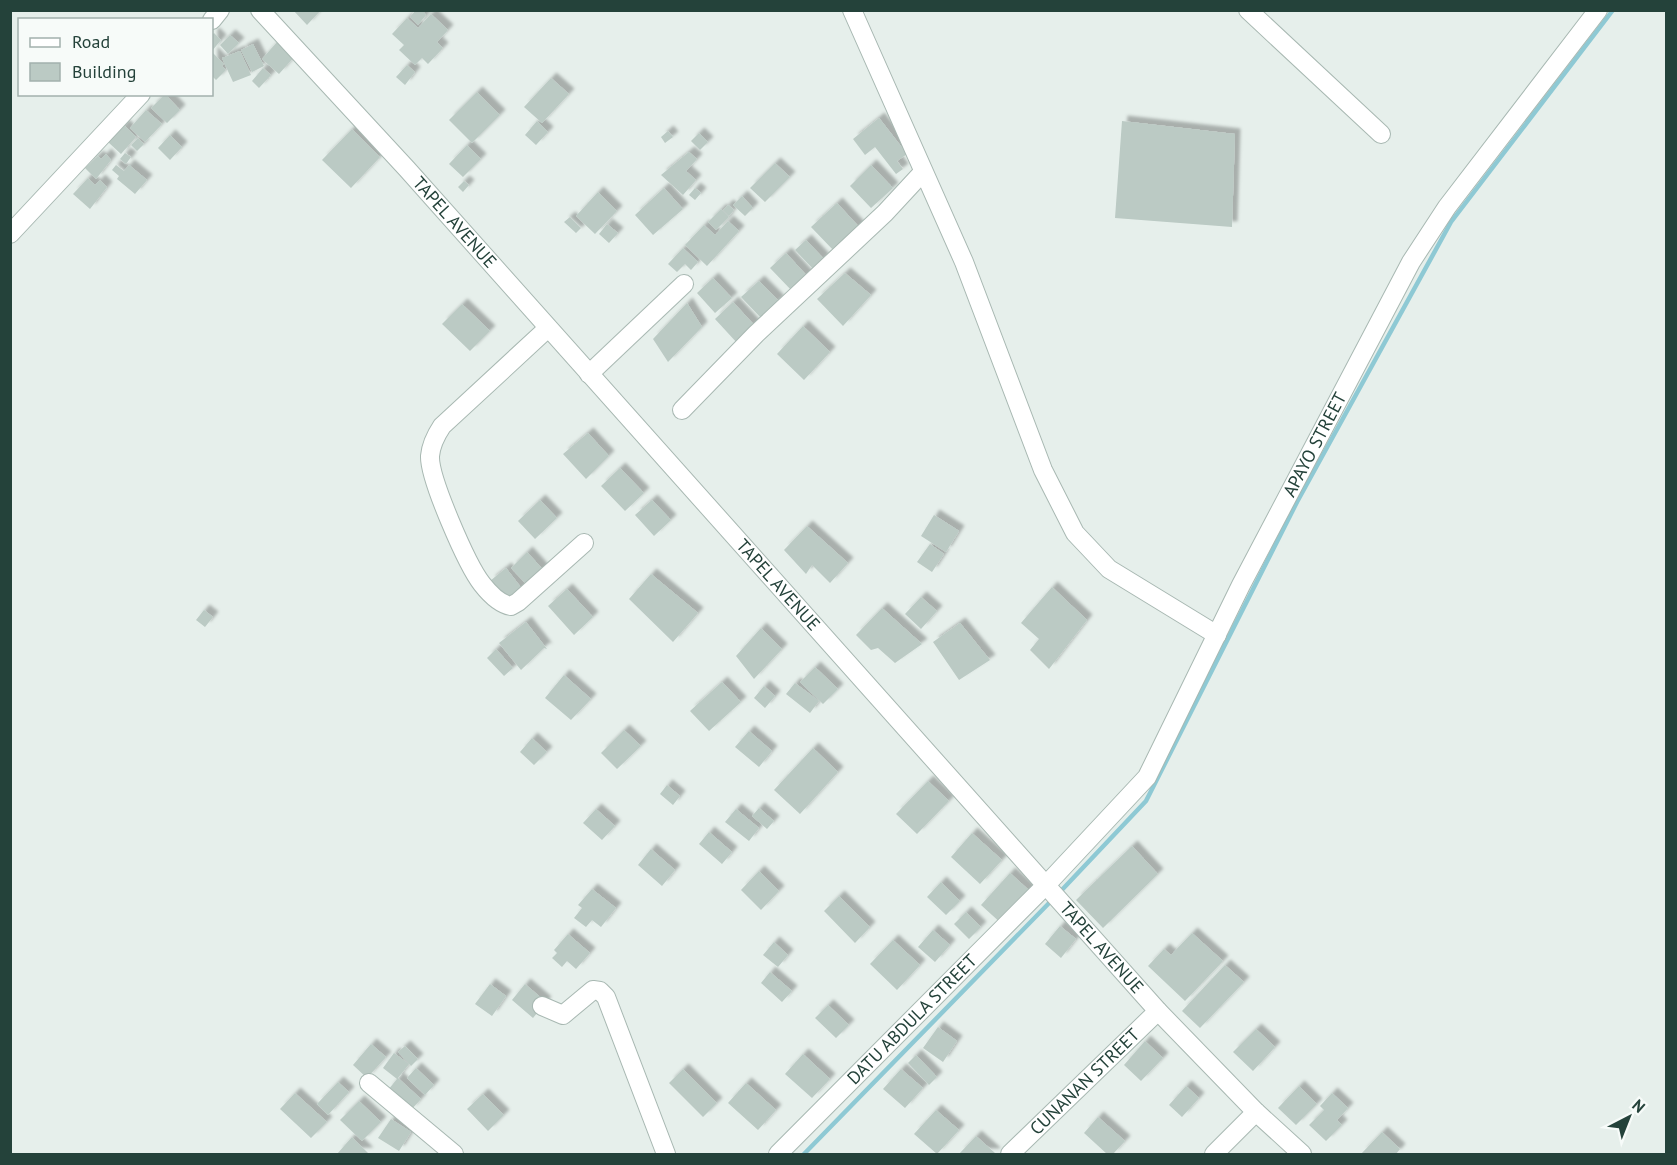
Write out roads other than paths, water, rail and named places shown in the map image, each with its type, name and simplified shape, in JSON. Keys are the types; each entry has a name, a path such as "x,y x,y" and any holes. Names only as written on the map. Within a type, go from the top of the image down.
{"street":[{"name":"TAPEL AVENUE","path":"260,10 407,169 1158,1011 1256,1112 1302,1155"},
{"path":"852,10 964,262 1043,470 1075,533 1109,569 1217,635"},
{"path":"1248,10 1381,134"},
{"name":"APAYO STREET","path":"1047,884 1147,777 1217,635 1411,262 1447,207 1598,10"},
{"path":"10,234 139,96"},
{"path":"682,410 756,334 885,213 923,172"},
{"path":"589,374 684,284"},
{"path":"548,328 442,426 433,441 430,456 432,474 470,566 483,585 504,604 511,606 518,603 584,543"},
{"name":"DATU ABDULA STREET","path":"778,1155 1047,884"},
{"path":"543,1006 563,1015 593,990 600,991 606,997 666,1155"},
{"name":"CUNANAN STREET","path":"1010,1155 1158,1011"},
{"path":"369,1083 454,1155"},
{"path":"1214,1155 1256,1112"}],"waterway":[{"path":"1059,893 1146,801 1297,502 1451,222 1613,10"},
{"path":"804,1154 1053,899"}]}
